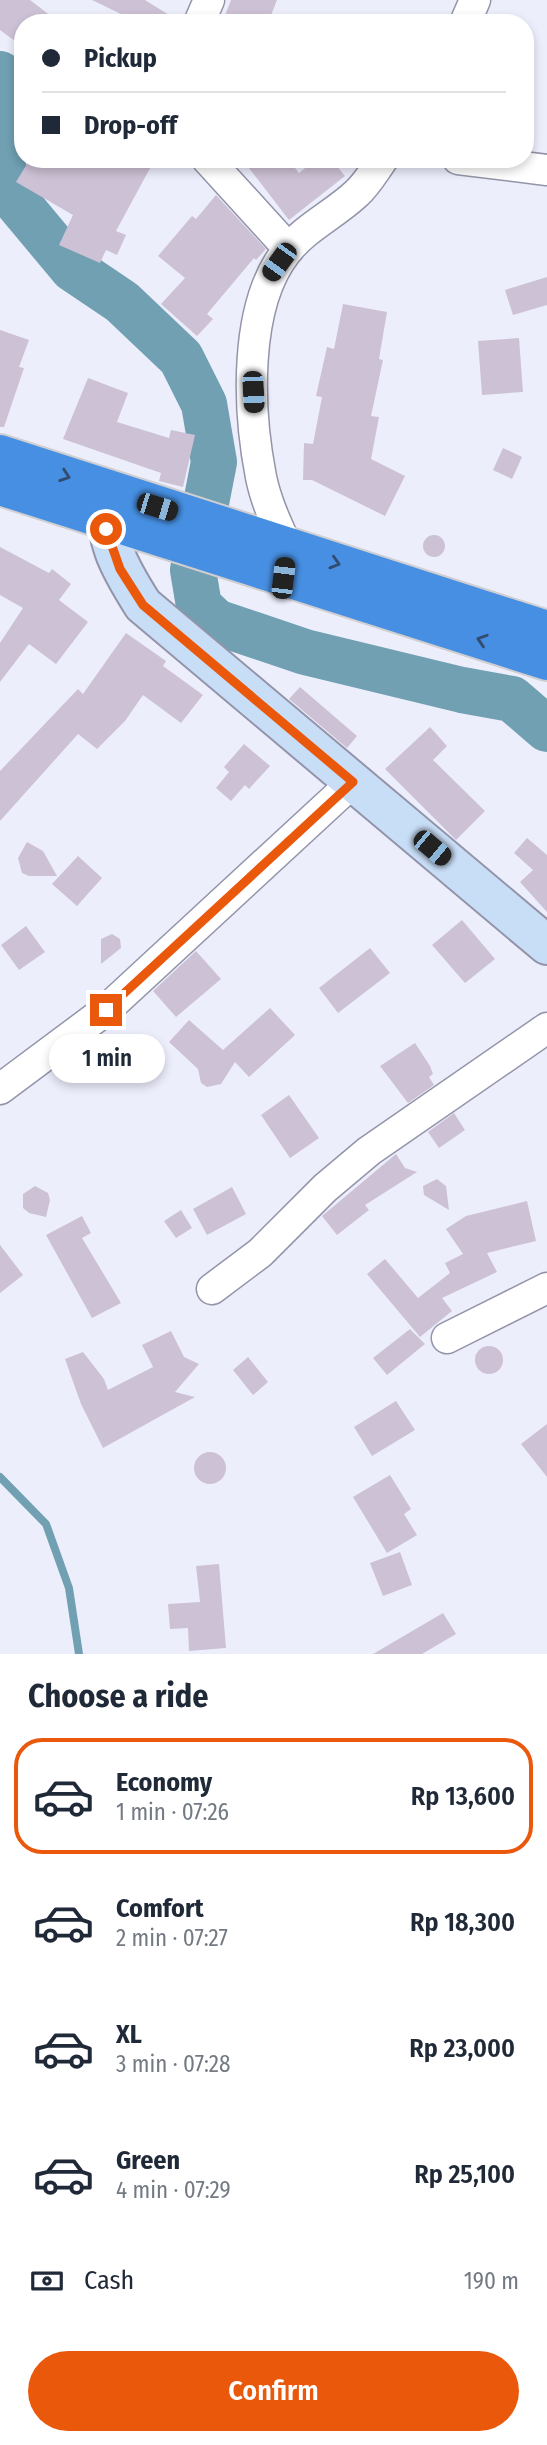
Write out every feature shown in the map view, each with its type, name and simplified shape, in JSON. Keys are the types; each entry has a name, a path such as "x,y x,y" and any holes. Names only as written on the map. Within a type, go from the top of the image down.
{"highway":[{"path":"0,454 106,506"},
{"path":"0,486 106,506 181,529 285,563 547,661"},
{"path":"285,563 547,629"}],"street":[{"path":"215,168 289,249"},
{"path":"285,563 261,478 253,392 256,315 270,275 289,249 358,192 376,168"},
{"path":"106,506 120,569 143,605 547,944"},
{"path":"0,1089 106,1010 353,782"},
{"path":"212,1289 260,1253 369,1150 547,1028"},
{"path":"447,1338 547,1288"}],"building":[{"path":"0,0 30,0 48,14 14,14 14,40 0,30"},
{"path":"92,0 145,0 168,14 121,14"},
{"path":"231,0 277,0 272,14 226,14"},
{"path":"25,168 150,168 116,231 126,235 117,255 106,250 100,263 59,245 73,215 16,182"},
{"path":"249,168 295,168 299,173 305,168 338,168 345,176 289,220"},
{"path":"216,195 266,249 256,260 254,258 207,314 213,319 197,336 161,304 185,278 158,256 192,216 196,219"},
{"path":"547,277 547,305 513,315 505,290"},
{"path":"343,304 387,312 379,359 383,360 371,416 379,417 371,459 405,476 385,516 312,480 303,480 304,443 313,444 322,397 316,396 327,347 334,349"},
{"path":"0,330 29,340 19,367 24,368 4,427 0,427"},
{"path":"519,338 523,392 482,395 478,341"},
{"path":"88,378 128,393 117,422 169,438 171,430 195,435 183,487 159,481 161,473 63,439"},
{"path":"503,448 522,457 512,479 493,470"},
{"path":"434,535 442,538 445,546 442,554 434,557 426,554 423,546 426,538"},
{"path":"0,547 49,573 52,569 71,584 59,600 88,622 56,664 29,644 0,682 0,643 23,608 0,595"},
{"path":"126,633 166,661 163,666 203,695 181,723 143,695 125,721 97,749 78,734 0,821 0,771 78,689 83,694"},
{"path":"300,687 357,736 347,748 289,699"},
{"path":"430,727 447,746 433,760 485,811 456,840 385,769"},
{"path":"244,744 270,766 249,789 245,785 231,801 216,788 229,772 224,767"},
{"path":"527,838 547,855 547,912 520,882 533,870 514,853"},
{"path":"27,842 43,851 57,876 29,876 22,873 18,858"},
{"path":"78,856 102,878 77,906 52,884"},
{"path":"462,920 495,959 465,983 432,945"},
{"path":"26,926 45,952 19,970 1,945"},
{"path":"112,934 120,939 121,948 101,964 101,939"},
{"path":"370,948 390,973 338,1013 319,988"},
{"path":"196,951 221,979 176,1017 153,991"},
{"path":"270,1008 295,1035 249,1077 235,1062 221,1084 207,1087 201,1083 198,1069 169,1042 189,1020 223,1050"},
{"path":"415,1043 430,1066 433,1074 429,1077 434,1085 408,1103 380,1066"},
{"path":"289,1095 319,1138 290,1158 261,1115"},
{"path":"454,1113 465,1130 439,1148 428,1132"},
{"path":"396,1154 405,1168 417,1172 365,1205 369,1210 337,1235 322,1216"},
{"path":"437,1179 446,1186 449,1210 424,1195 423,1186"},
{"path":"35,1186 48,1193 50,1200 46,1217 29,1213 23,1208 23,1194"},
{"path":"232,1187 246,1214 207,1235 193,1209"},
{"path":"527,1201 536,1241 487,1253 497,1272 442,1298 452,1311 420,1337 367,1274 385,1259 418,1298 450,1273 445,1263 463,1254 446,1229 466,1216"},
{"path":"181,1210 192,1228 176,1238 164,1221"},
{"path":"82,1216 91,1233 82,1238 121,1303 92,1318 46,1235"},
{"path":"0,1245 23,1275 0,1293"},
{"path":"410,1329 425,1344 387,1375 373,1358"},
{"path":"171,1331 184,1357 199,1364 175,1392 195,1397 103,1448 81,1404 65,1359 83,1352 104,1379 108,1390 153,1367 142,1345"},
{"path":"489,1346 499,1350 503,1360 499,1370 489,1374 479,1370 475,1360 479,1350"},
{"path":"248,1357 268,1382 253,1395 233,1370"},
{"path":"396,1401 415,1430 372,1456 354,1427"},
{"path":"547,1424 547,1477 521,1444"},
{"path":"210,1452 221,1457 226,1468 221,1479 210,1484 199,1479 194,1468 199,1457"},
{"path":"390,1475 411,1509 404,1514 417,1535 387,1553 353,1497"},
{"path":"400,1552 412,1585 383,1596 370,1563"},
{"path":"219,1564 226,1648 189,1651 188,1628 170,1629 168,1604 200,1602 196,1566"},
{"path":"443,1613 456,1634 422,1654 373,1654"}],"waterway":[{"path":"0,74 8,102 0,152"},
{"path":"0,157 12,196 73,269 122,302 181,358 204,404 214,462 193,570 199,606 216,622 305,652 462,690 512,699 547,729"},
{"path":"0,1477 46,1524 69,1588 79,1654"}],"route":[{"path":"106,529 120,569 143,605 353,782 106,1010"}]}
